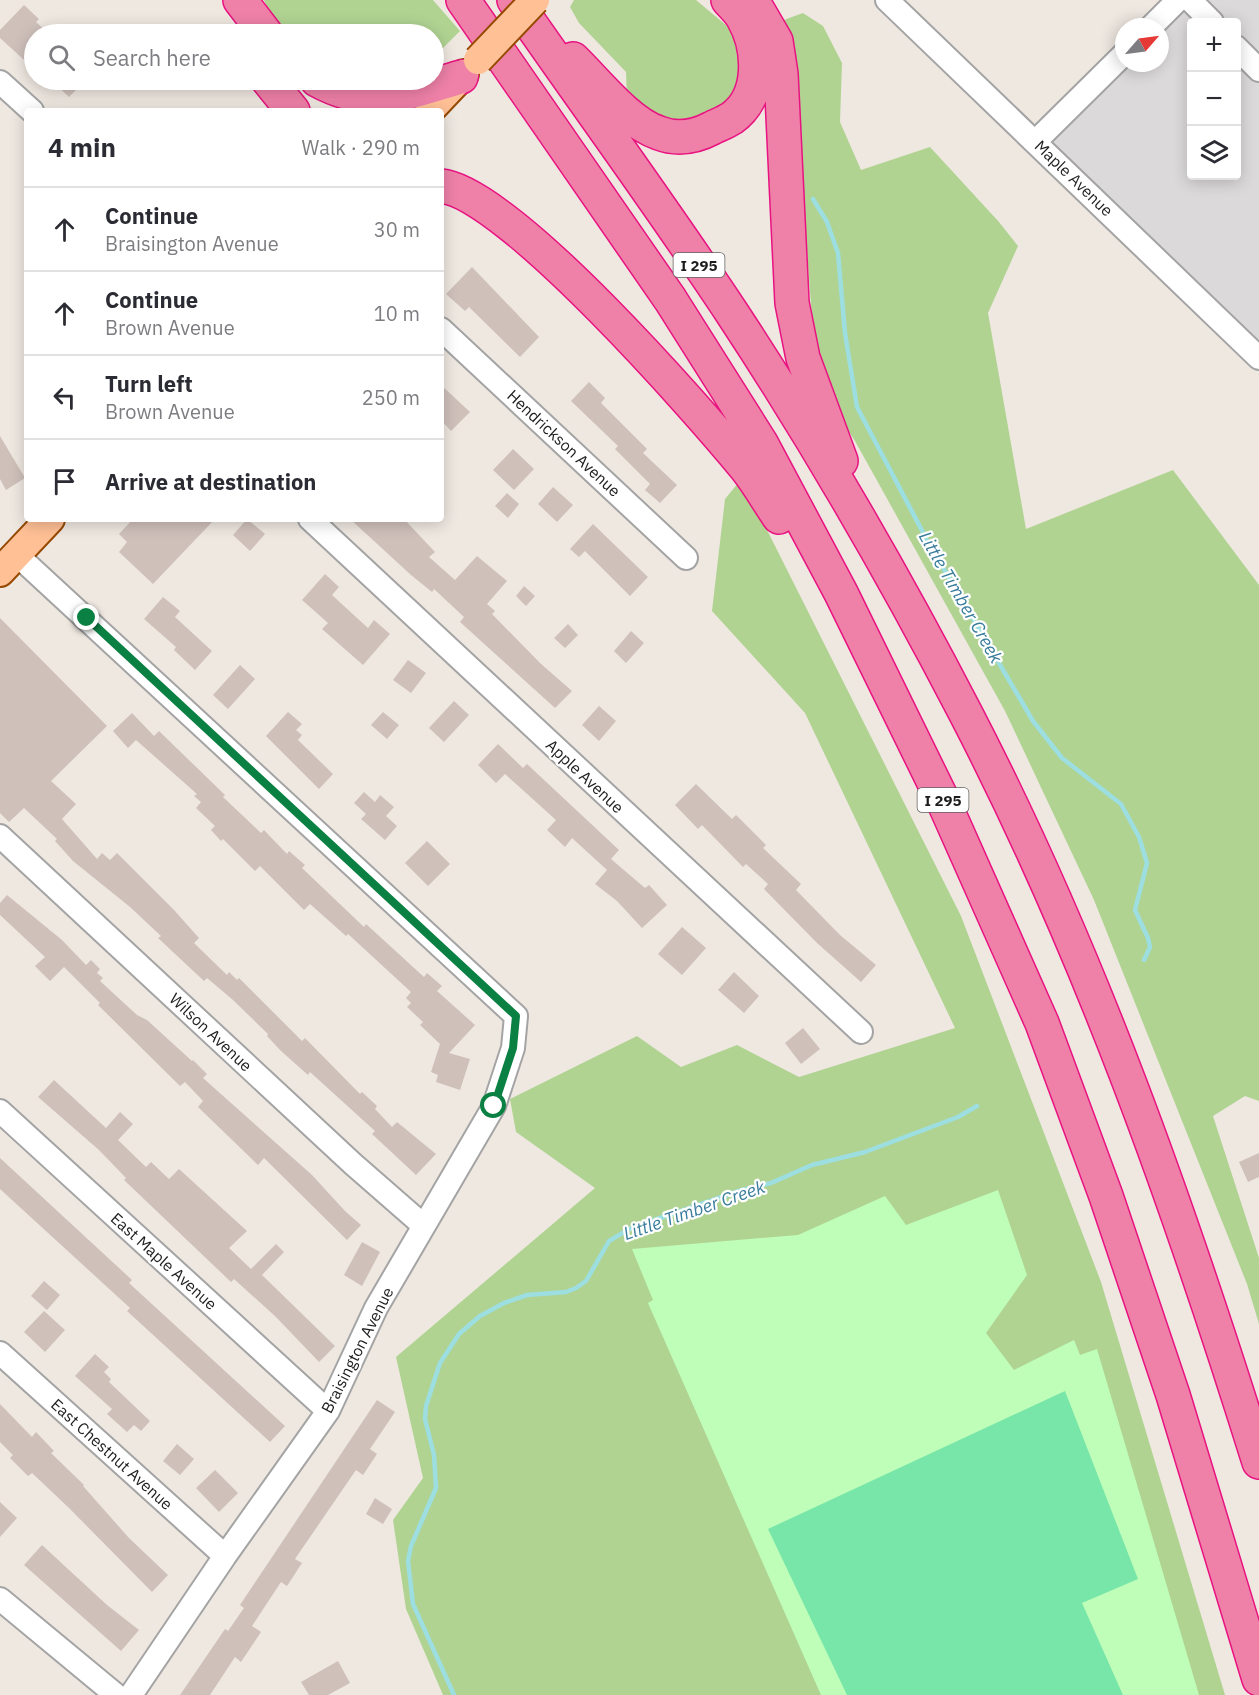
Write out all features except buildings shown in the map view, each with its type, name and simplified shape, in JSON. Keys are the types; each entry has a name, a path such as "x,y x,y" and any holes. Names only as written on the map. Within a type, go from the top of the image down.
{"highway":[{"path":"218,0 232,24"},
{"path":"240,0 258,24"},
{"path":"448,0 553,131"},
{"name":"I 295","path":"463,0 703,348 760,443 841,592 945,805 1042,1023 1106,1196 1173,1395 1259,1679"},
{"name":"I 295","path":"514,0 731,312 870,539 967,715 1100,1005 1143,1115 1205,1289 1259,1462"},
{"path":"521,0 568,53 631,116 656,133 687,137 698,135 732,118 751,94 755,62 753,45 742,18 728,0"},
{"path":"752,0 776,40 781,74 792,303 803,358 870,539"},
{"path":"444,78 470,69"},
{"path":"340,90 351,95 387,98 410,90"},
{"path":"444,187 472,199 520,231 656,363 747,470 801,552 841,592"}],"main road":[{"path":"432,108 535,0"},
{"path":"8,563 47,522"}],"street":[{"name":"Maple Avenue","path":"887,0 1259,358"},
{"path":"1160,18 1178,0"},
{"path":"1190,0 1208,18"},
{"path":"1241,52 1259,70"},
{"path":"1036,141 1115,63"},
{"path":"0,82 29,108"},
{"name":"Hendrickson Avenue","path":"444,332 686,558"},
{"name":"Apple Avenue","path":"313,522 861,1032"},
{"name":"Braisington Avenue","path":"8,563 516,1016 513,1048 494,1106 376,1308 328,1411 225,1556 132,1695"},
{"name":"Wilson Avenue","path":"0,836 353,1164 424,1226"},
{"name":"East Maple Avenue","path":"0,1112 328,1411"},
{"name":"East Chestnut Avenue","path":"0,1353 225,1556"},
{"path":"0,1599 116,1695"}],"shaded area":[{"path":"1172,0 1259,0 1259,355 1036,141 1115,71 1169,72 1169,18 1164,18"}],"green space":[{"path":"264,0 433,0 460,31 444,47 444,24 277,24"},
{"path":"574,0 696,0 739,36 803,13 823,26 842,63 840,122 861,170 930,147 1018,246 988,313 1026,529 1173,470 1259,585 1259,1101 1245,1096 1213,1116 1259,1258 1259,1324 1247,1284 1094,900 1005,711 855,441 817,383 797,120 743,70 731,110 694,132 627,99 626,72 579,23 570,7"},
{"path":"739,482 755,506 961,916 1101,1282 1225,1695 1197,1695 930,1413 998,1190 822,1695 443,1695 406,1609 393,1520 423,1478 396,1357 595,1188 516,1132 510,1099 637,1036 681,1067 737,1045 799,1077 955,1028 805,713 712,611 725,499"},
{"path":"998,1190 1027,1275 986,1333 1014,1370 1074,1340 1080,1355 1097,1349 1199,1695 821,1695 648,1303 653,1300 632,1249 798,1235 885,1196 906,1225"},
{"path":"1065,1391 1138,1579 1082,1603 1123,1695 847,1695 768,1529"}],"waterway":[{"name":"Little Timber Creek","path":"813,199 827,222 838,253 845,333 857,407 928,542 1033,721 1062,758 1121,804 1139,837 1147,863 1135,910 1150,947 1144,960"},
{"name":"Little Timber Creek","path":"454,1695 413,1604 408,1561 411,1546 436,1488 434,1455 425,1419 426,1406 440,1363 459,1334 480,1316 504,1303 527,1295 566,1292 576,1288 586,1281 609,1241 631,1228 742,1190 771,1183 812,1165 865,1152 958,1117 977,1106"}],"route":[{"path":"87,618 516,1016 513,1048 494,1106"}]}
